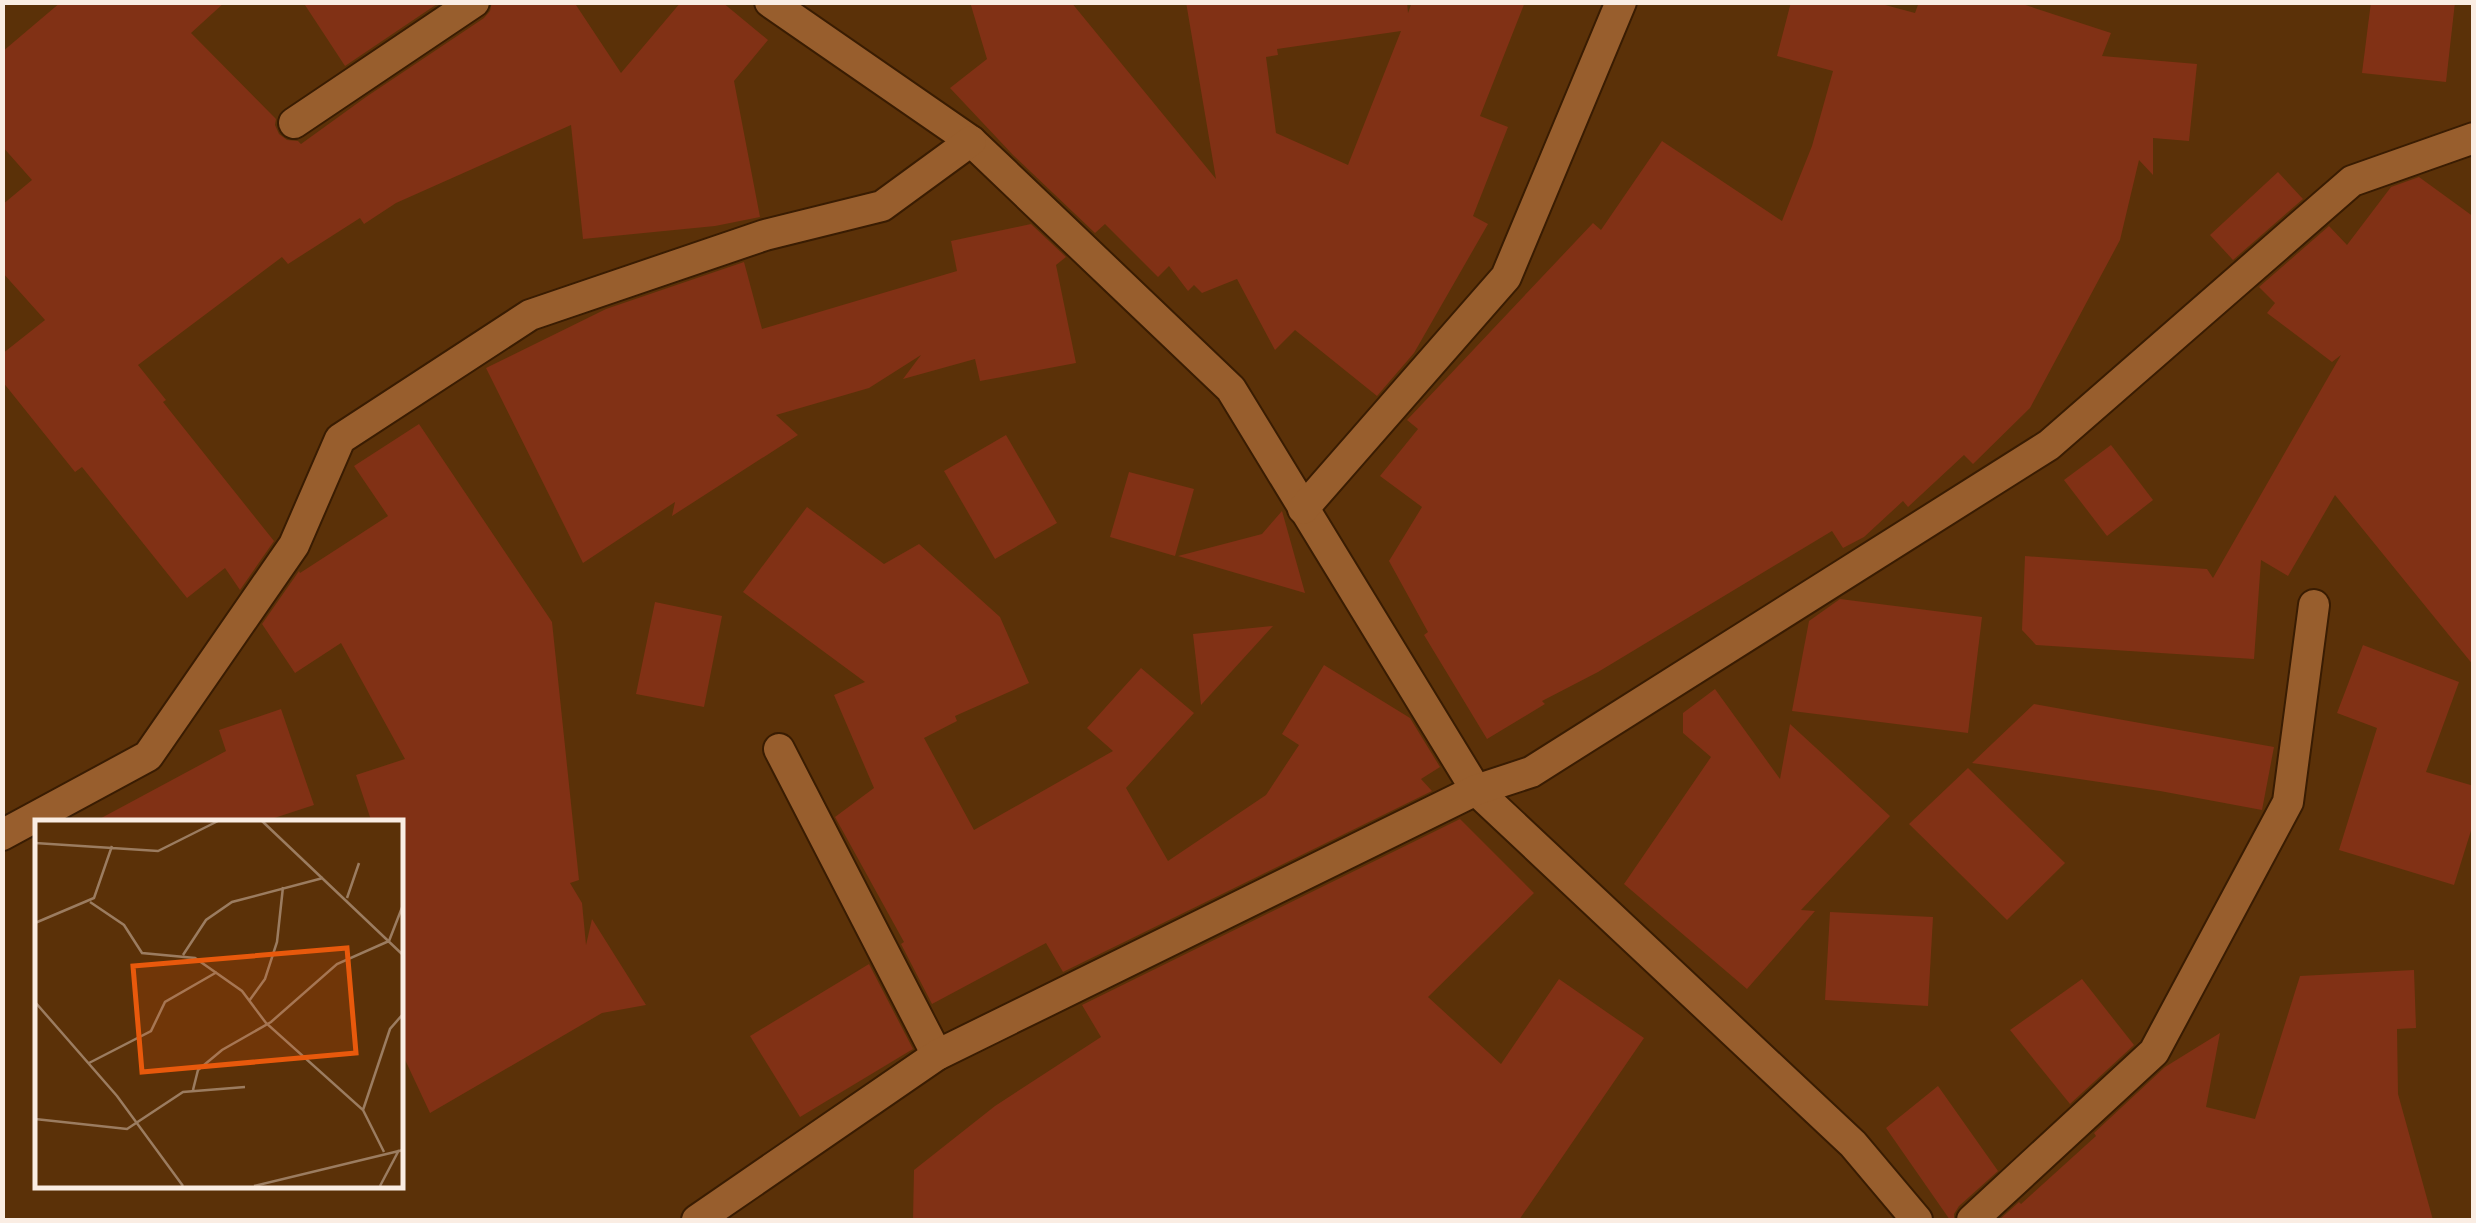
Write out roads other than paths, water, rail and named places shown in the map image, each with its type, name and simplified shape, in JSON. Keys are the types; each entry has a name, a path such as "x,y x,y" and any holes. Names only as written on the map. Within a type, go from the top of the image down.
{"street":[{"path":"294,123 474,2"},
{"path":"770,2 972,141 1230,389 1476,790 1853,1144 1917,1220"},
{"path":"1303,510 1506,277 1621,2"},
{"path":"696,1220 937,1055 1476,790 1531,772 2049,445 2352,181 2474,138"},
{"path":"2,835 148,756 294,545 340,439 530,315 765,235 882,206 972,141"},
{"path":"1972,1220 2154,1052 2288,802 2314,605"},
{"path":"779,750 937,1055"}]}
